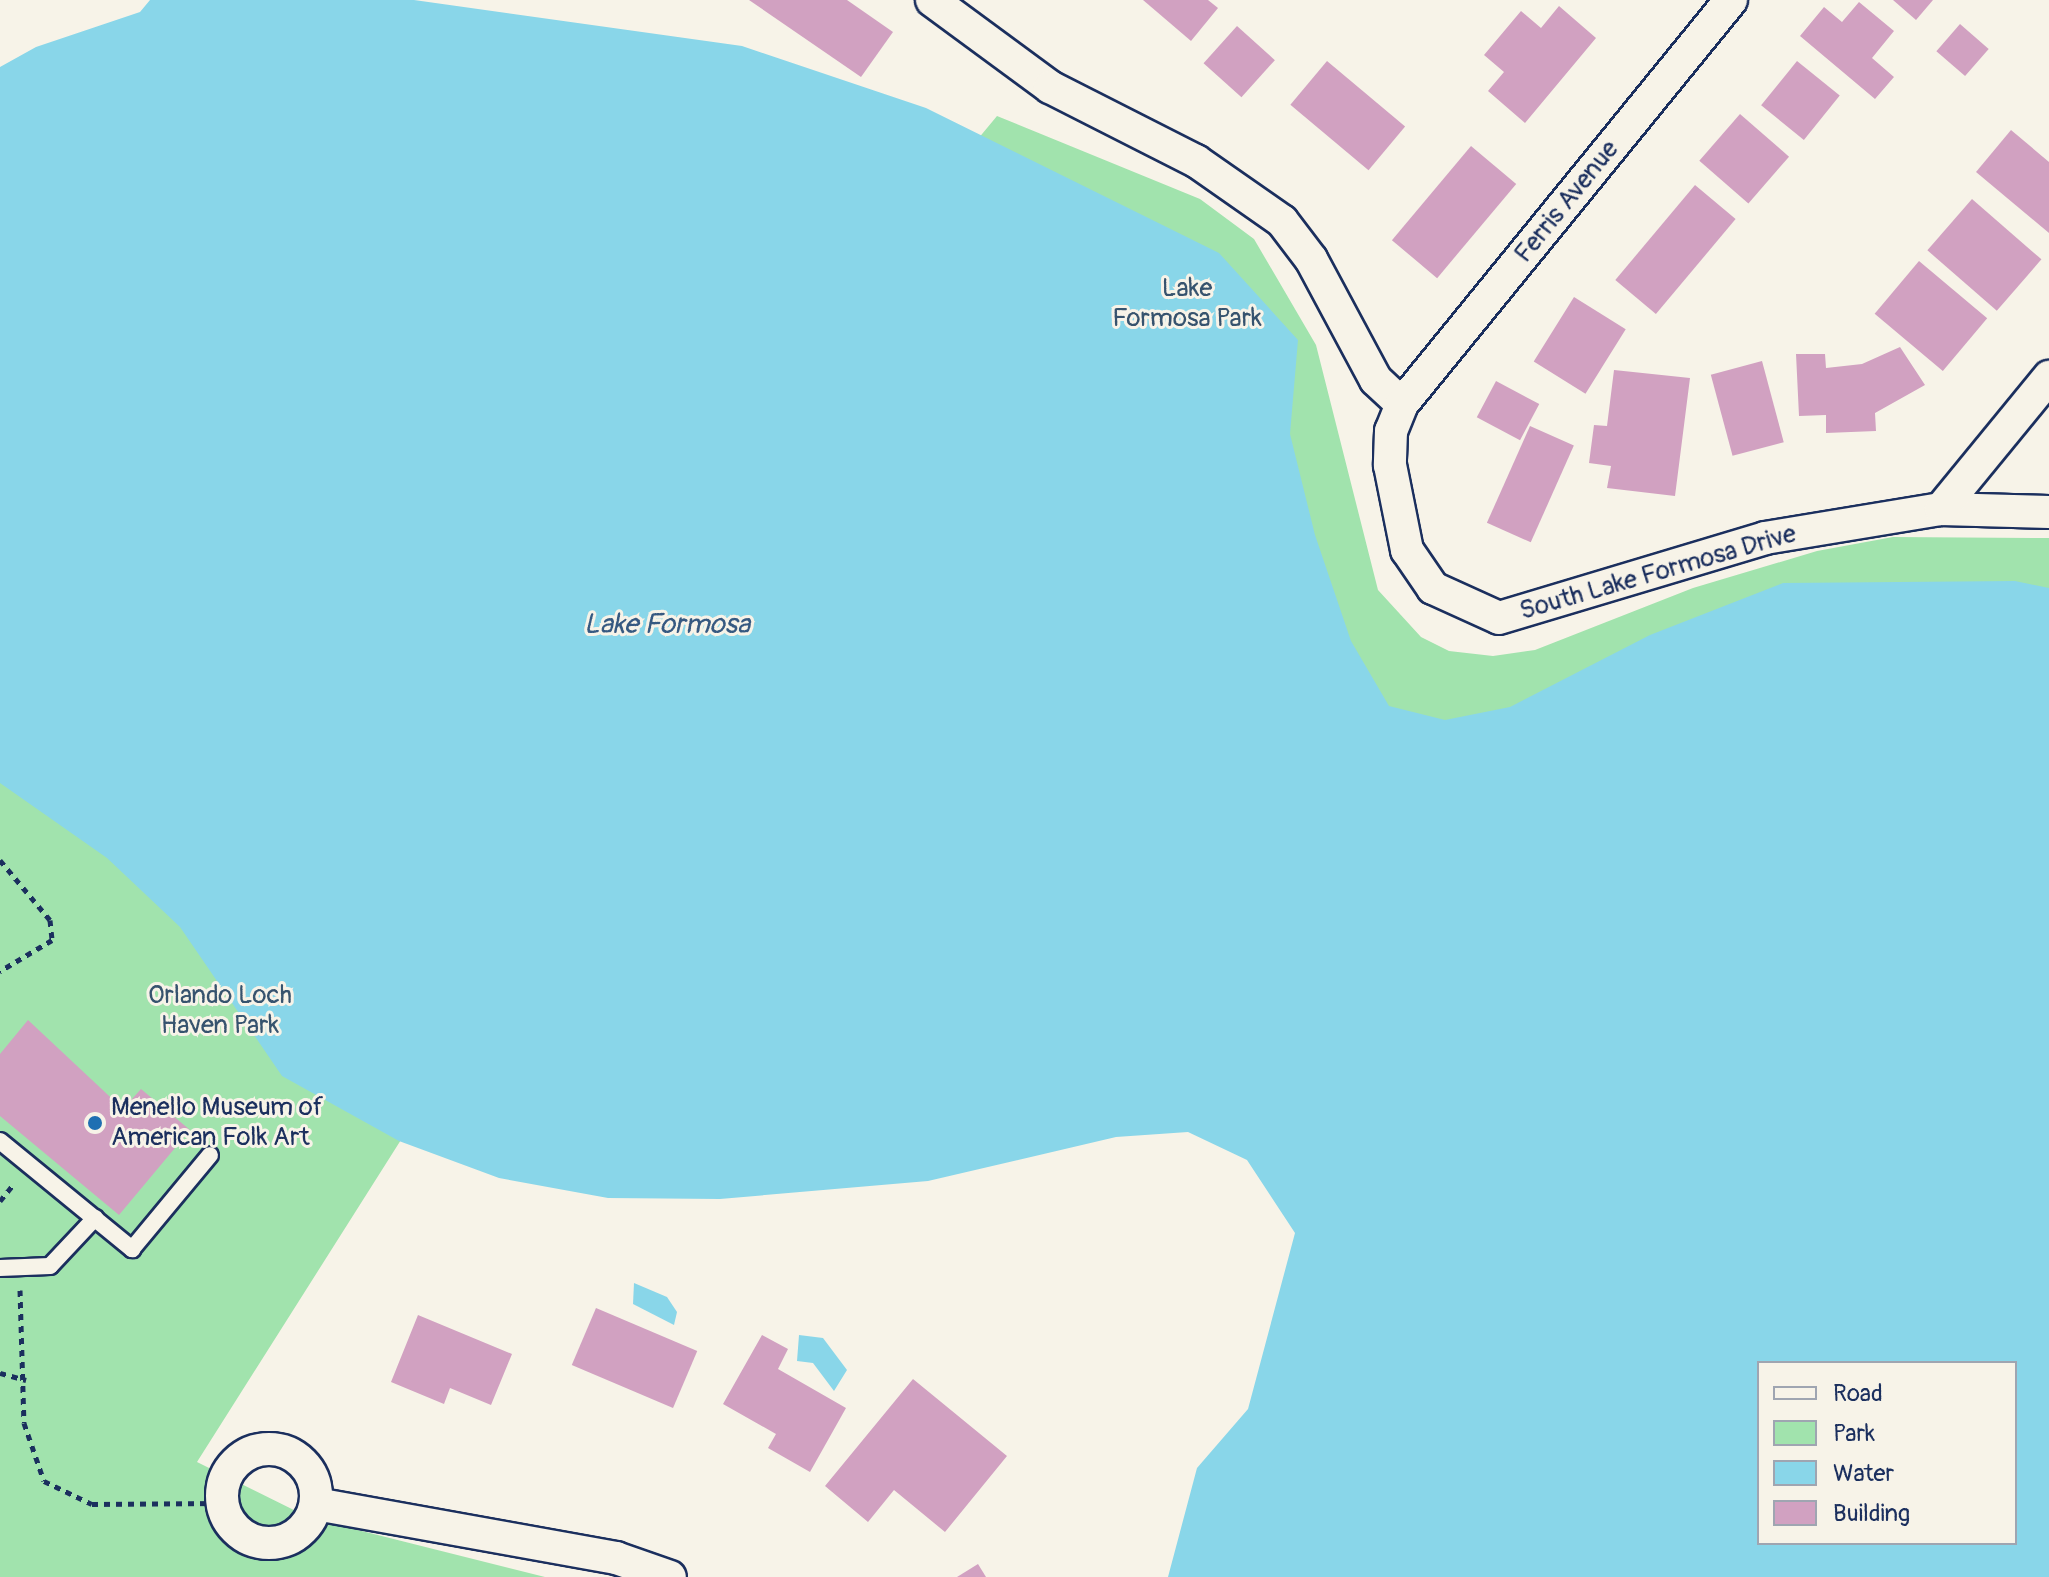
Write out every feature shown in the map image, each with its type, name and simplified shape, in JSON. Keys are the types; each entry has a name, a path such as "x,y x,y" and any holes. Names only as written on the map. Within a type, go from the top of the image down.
{"street":[{"name":"Ferris Avenue","path":"1402,404 1731,0"},
{"path":"953,7 1050,87 1196,161 1282,221 1311,259 1376,380 1402,404"},
{"path":"1941,509 2049,377"},
{"name":"South Lake Formosa Drive","path":"1402,404 1391,431 1390,465 1407,550 1433,588 1499,618 1765,538 1941,509 2049,512"},
{"path":"270,1447 307,1465 316,1504 300,1533 269,1543 238,1532 222,1503 233,1464 270,1447"},
{"path":"316,1504 616,1558 670,1577"}],"lane":[{"path":"0,1141 132,1249 210,1155"},
{"path":"0,1268 17,1273 50,1266 95,1218"}],"path":[{"path":"0,860 50,920 52,940 0,971"},
{"path":"17,1273 32,1458 60,1494 92,1504 222,1503"},
{"path":"0,1373 26,1380"}],"green space":[{"name":"Lake Formosa Park","path":"997,116 1200,199 1254,239 1316,345 1378,590 1421,637 1449,651 1493,656 1535,650 1693,588 1817,551 1893,537 2049,538 2049,684 1407,810 909,222"},
{"name":"Orlando Loch Haven Park","path":"0,569 513,963 197,1462 310,1518 545,1577 0,1577"}],"water":[{"name":"Lake Formosa","path":"150,0 414,0 742,46 926,108 1219,253 1298,340 1290,434 1315,535 1351,641 1389,706 1445,720 1510,707 1650,635 1783,583 2015,581 2049,588 2049,1577 1168,1577 1197,1468 1248,1409 1295,1233 1247,1160 1188,1132 1116,1137 928,1181 720,1199 608,1198 499,1178 399,1141 282,1076 180,927 107,858 0,783 0,67 36,47 140,12"},
{"path":"634,1283 667,1297 677,1312 674,1325 633,1304"},
{"path":"799,1335 823,1338 847,1370 834,1391 813,1363 797,1361"}],"building":[{"path":"749,0 847,0 893,32 861,77"},
{"path":"1143,0 1208,0 1218,8 1191,41"},
{"path":"1893,0 1933,0 1916,20"},
{"path":"1859,2 1894,31 1872,58 1894,77 1875,99 1800,36 1824,7 1842,22"},
{"path":"1559,6 1596,38 1525,123 1488,91 1504,72 1484,55 1521,11 1541,28"},
{"path":"1960,24 1989,49 1965,76 1936,51"},
{"path":"1237,26 1275,60 1241,97 1204,63"},
{"path":"1327,61 1405,127 1368,170 1290,105"},
{"path":"1797,61 1840,96 1804,140 1761,105"},
{"path":"1740,114 1789,157 1748,203 1699,161"},
{"path":"2011,130 2049,162 2049,233 1976,172"},
{"path":"1471,146 1516,184 1437,278 1392,240"},
{"path":"1695,185 1736,219 1656,314 1615,280"},
{"path":"1972,199 2041,259 1997,311 1927,250"},
{"path":"1919,261 1987,318 1943,371 1875,314"},
{"path":"1574,297 1626,329 1585,394 1534,361"},
{"path":"1900,347 1925,385 1875,413 1876,431 1826,433 1826,415 1799,416 1796,354 1825,354 1826,368 1862,364"},
{"path":"1762,361 1784,442 1733,456 1711,375"},
{"path":"1614,370 1690,378 1675,496 1607,488 1611,466 1589,463 1594,425 1607,426"},
{"path":"1496,381 1539,404 1520,440 1477,417"},
{"path":"1530,426 1574,446 1531,542 1487,523"},
{"name":"Menello Museum of American Folk Art","path":"28,1020 123,1109 141,1089 190,1130 119,1215 0,1116 0,1054"},
{"path":"596,1308 697,1351 673,1408 572,1365"},
{"path":"418,1315 512,1354 491,1405 450,1388 444,1404 391,1382"},
{"path":"762,1335 788,1349 778,1369 846,1408 810,1472 768,1448 776,1434 723,1404"},
{"path":"913,1379 1007,1456 945,1532 894,1490 868,1522 825,1486"},
{"path":"978,1564 986,1577 957,1577"}],"place":[{"name":"Menello Museum of American Folk Art","path":"95,1123"}]}
